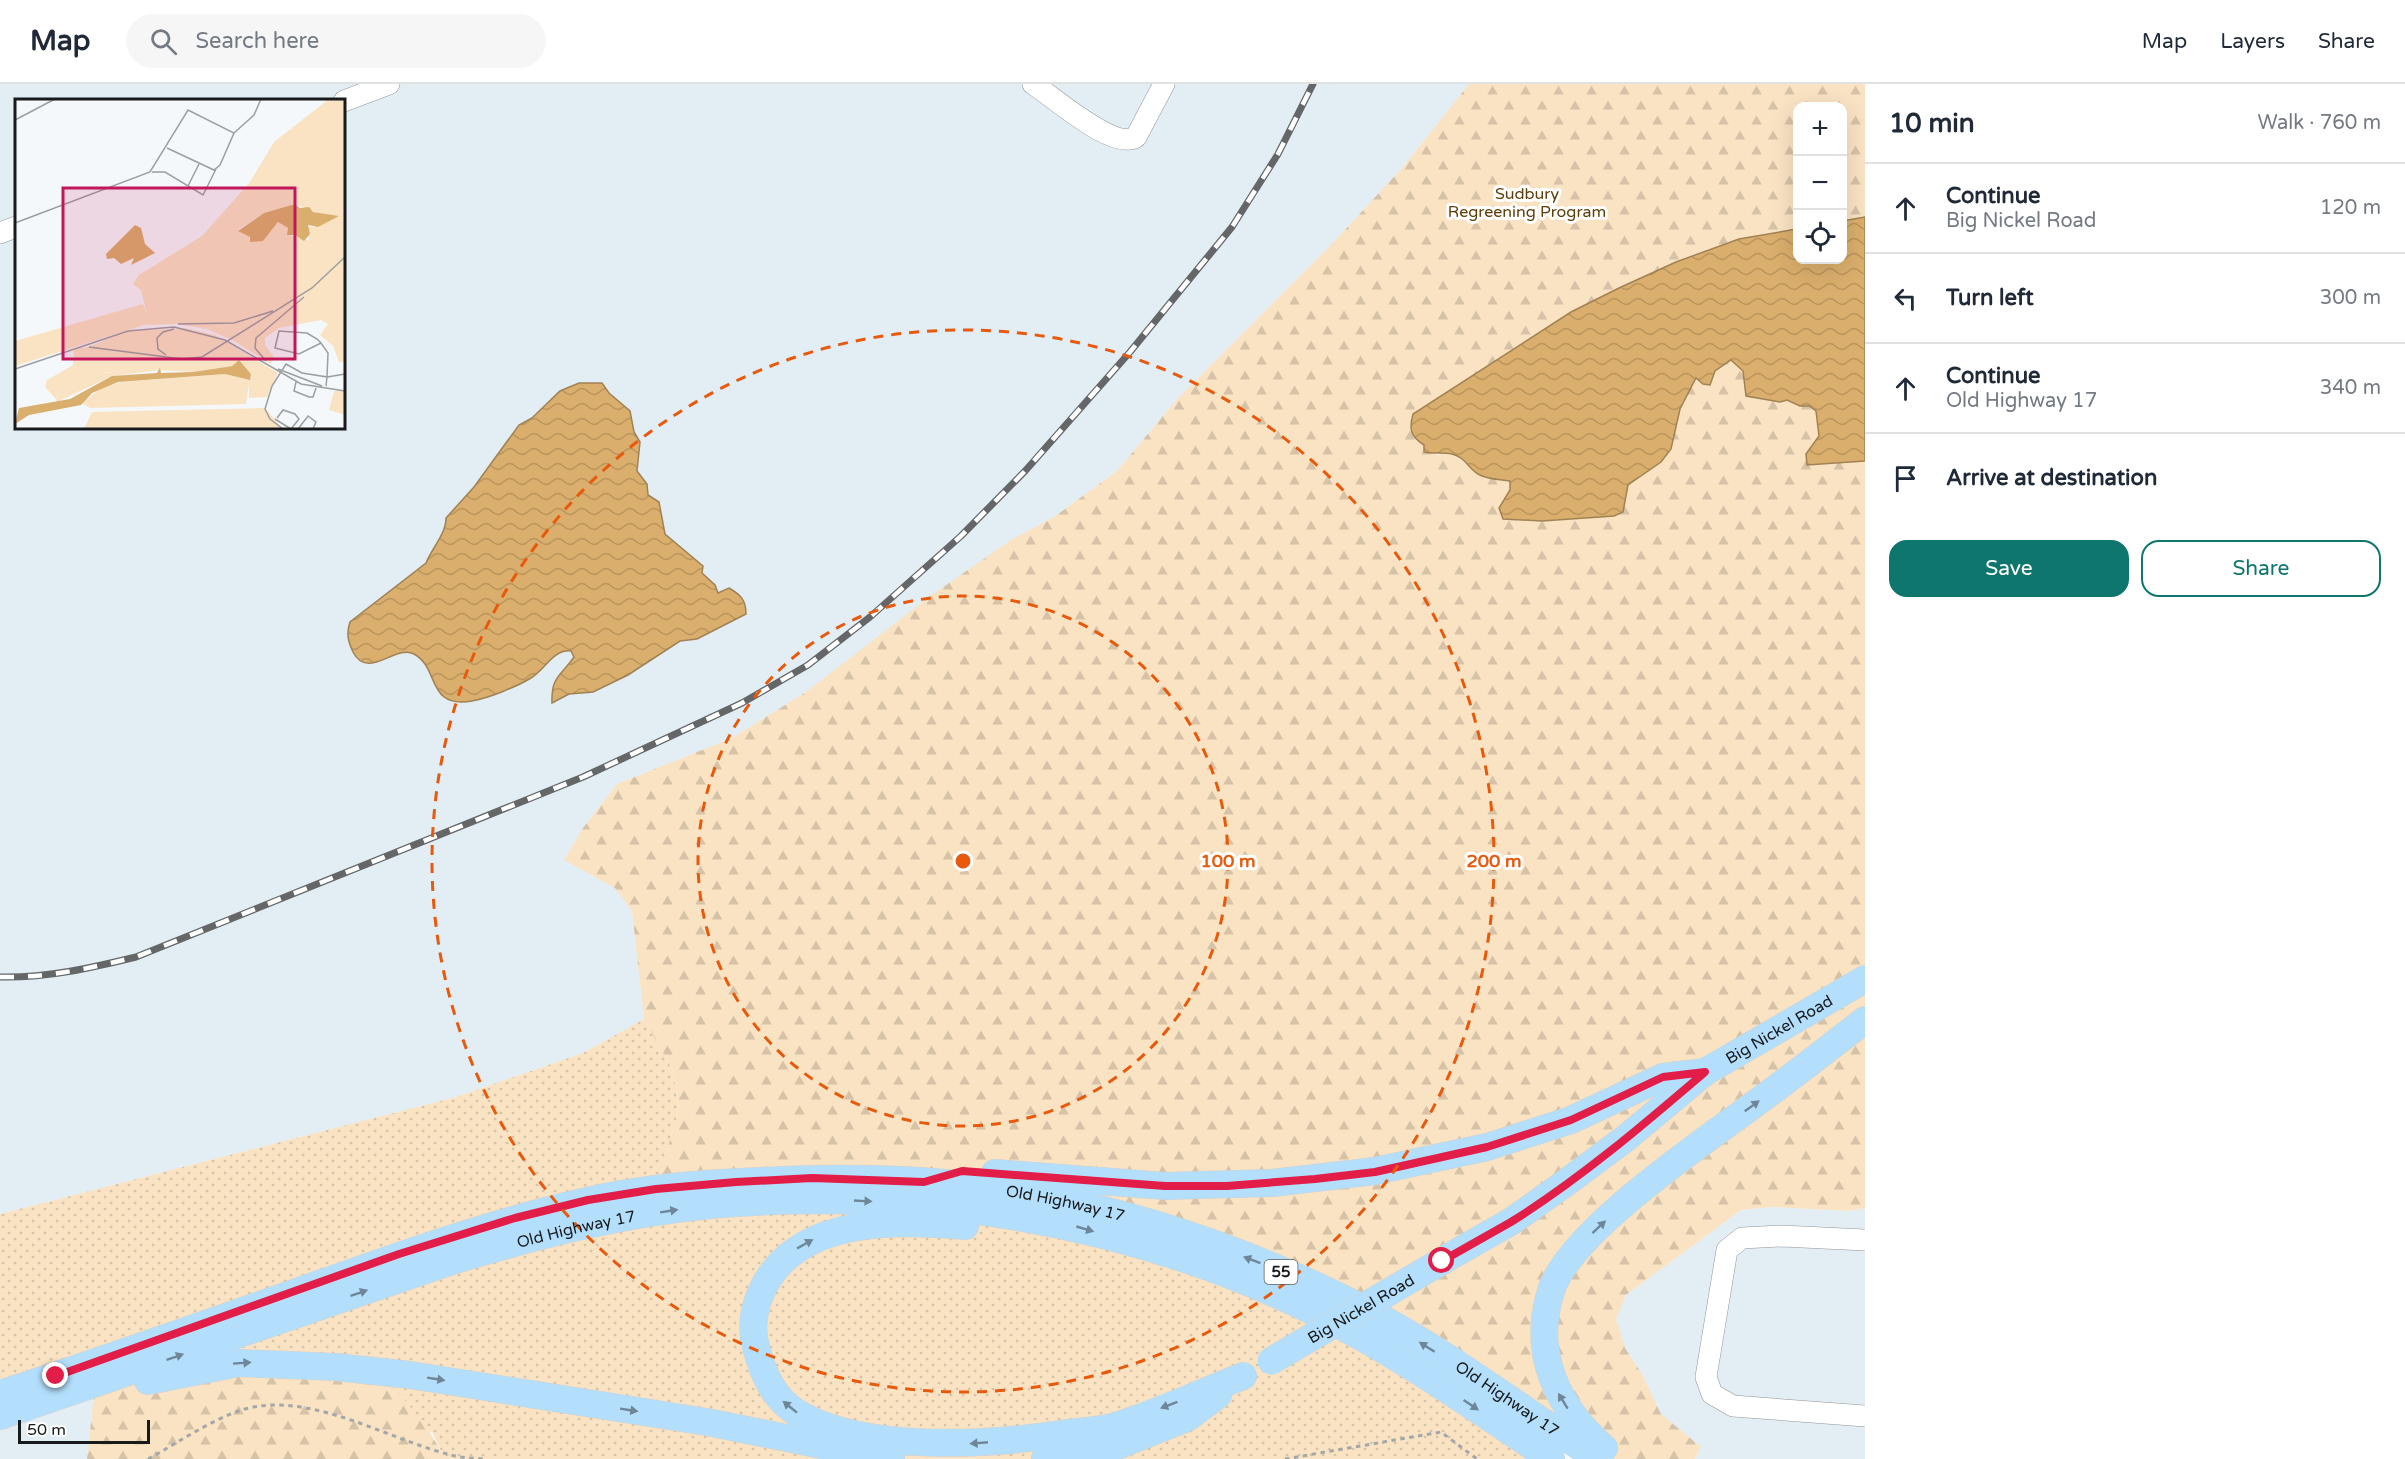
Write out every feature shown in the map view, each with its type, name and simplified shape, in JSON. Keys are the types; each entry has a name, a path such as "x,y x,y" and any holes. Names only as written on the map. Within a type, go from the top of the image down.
{"main road":[{"name":"Big Nickel Road","path":"1243,1376 1512,1221 1626,1138 1705,1072 1865,979"},
{"path":"1617,1459 1579,1425 1562,1401 1549,1373 1545,1341 1551,1290 1578,1248 1596,1229 1668,1168 1865,1020"},
{"path":"924,1182 962,1171 1153,1186 1227,1186 1375,1172 1487,1147 1571,1120 1663,1077 1705,1072"},
{"name":"Old Highway 17","path":"0,1394 399,1254 505,1221 588,1200 656,1189 747,1181 812,1178 924,1182 1038,1195 1100,1209 1149,1222 1286,1274 1362,1308 1398,1328 1599,1459"},
{"name":"Old Highway 17","path":"0,1416 455,1260 529,1238 670,1211 771,1201 842,1200 950,1208 1075,1226 1222,1272 1307,1308 1395,1354 1551,1459"},
{"path":"1028,1219 977,1228 914,1224 867,1226 823,1235 804,1244 789,1254 776,1269 758,1298 753,1317 755,1346 768,1383 780,1399 797,1413 834,1427 900,1440 970,1444 1111,1427 1243,1376"},
{"path":"102,1382 160,1380 204,1368 239,1363 346,1368 410,1375 707,1422 891,1459"},
{"path":"1044,1459 1117,1446 1187,1418 1243,1376"}],"street":[{"path":"345,101 389,84"},
{"path":"1033,84 1098,130 1119,140 1130,141 1136,137 1164,84"},
{"path":"0,233 15,226"},
{"path":"1865,1240 1782,1236 1742,1238 1727,1250 1706,1377 1712,1394 1733,1406 1865,1416"}],"path":[{"path":"148,1459 226,1417 258,1406 289,1405 335,1416 452,1456 483,1459"},
{"path":"1285,1459 1441,1432 1477,1459"}],"shaded area":[{"path":"0,84 1469,84 1402,168 1330,246 1178,398 1117,471 1054,517 1011,540 806,692 732,738 617,784 583,828 564,860 615,888 632,911 644,1019 583,1053 456,1097 0,1214"},
{"path":"1772,1207 1848,1211 1865,1208 1865,1459 1695,1459 1701,1447 1661,1415 1642,1374 1625,1348 1615,1319 1626,1295 1741,1210"},
{"path":"95,1386 87,1459 0,1459 0,1418"}],"green space":[{"name":"Sudbury Regreening Program","path":"1469,84 1865,84 1865,217 1847,220 1847,102 1793,102 1793,230 1739,239 1676,262 1619,288 1571,312 1413,414 1419,442 1437,455 1445,453 1456,455 1481,476 1510,481 1510,490 1499,508 1518,521 1614,516 1623,512 1628,485 1646,473 1671,449 1680,409 1696,377 1711,378 1714,371 1731,360 1743,371 1746,396 1789,401 1809,406 1816,411 1819,437 1808,465 1865,461 1865,1208 1848,1211 1772,1207 1741,1210 1626,1295 1616,1319 1625,1348 1642,1374 1661,1414 1701,1447 1695,1459 1602,1459 1459,1365 1149,1221 656,1188 679,1109 673,1071 644,1019 632,911 615,888 564,860 583,828 617,784 732,738 806,692 929,597 1011,540 1054,517 1117,471 1178,398 1330,246 1402,168"},
{"path":"644,1019 673,1071 679,1110 656,1188 0,1393 0,1214 456,1097 583,1053"},
{"path":"771,1202 1074,1228 1308,1310 1549,1459 445,1459 432,1432 160,1379 455,1262"},
{"path":"374,1369 414,1411 445,1459 87,1459 95,1386 110,1380"}],"water":[{"path":"1865,217 1865,461 1807,465 1806,454 1819,436 1816,411 1809,406 1800,406 1787,400 1780,402 1746,396 1743,371 1731,360 1715,371 1710,385 1703,384 1696,378 1680,409 1671,449 1661,462 1628,485 1623,512 1614,516 1542,521 1503,519 1499,508 1510,490 1510,481 1482,476 1456,455 1424,452 1424,445 1413,435 1411,424 1413,414 1571,312 1619,288 1676,262 1739,239 1793,230 1793,264 1847,264 1847,220"},
{"path":"579,383 602,383 609,393 630,411 634,432 640,442 637,471 647,484 648,495 659,502 665,534 703,566 702,573 715,585 718,593 729,588 740,596 744,601 746,614 697,639 680,641 628,675 593,692 569,694 552,703 555,682 574,657 571,651 559,653 536,674 510,688 479,700 457,702 447,699 440,693 428,668 414,654 407,652 374,663 359,660 349,641 350,622 426,563 441,535 446,518 474,487 519,425 532,418 560,391"}],"railway":[{"path":"0,977 52,974 136,957 583,777 742,703 808,665 870,617 961,536 1026,470 1130,352 1232,227 1278,154 1313,84"}],"route":[{"path":"56,1376 399,1254 515,1218 588,1200 656,1189 736,1182 812,1178 924,1182 962,1171 1165,1186 1227,1186 1315,1179 1375,1172 1487,1147 1571,1120 1663,1077 1705,1072 1626,1138 1571,1179 1512,1221 1442,1261"}]}
